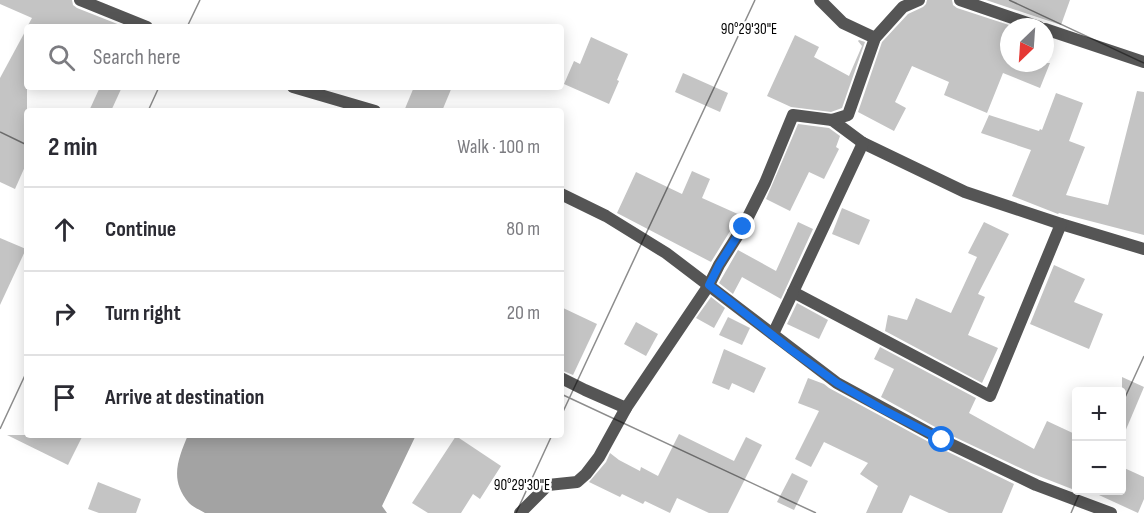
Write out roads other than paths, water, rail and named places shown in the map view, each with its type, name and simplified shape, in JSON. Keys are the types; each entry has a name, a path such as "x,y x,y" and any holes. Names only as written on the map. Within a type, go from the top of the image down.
{"street":[{"path":"80,0 140,24"},
{"path":"820,0 843,23 875,38"},
{"path":"520,513 548,485 578,482 586,474 599,457 626,408 709,285 743,227 794,115 832,120 848,115 875,38 903,7 919,0"},
{"path":"960,0 1013,18"},
{"path":"1054,32 1144,62"},
{"path":"302,90 365,108"},
{"path":"832,120 863,143 965,192 1144,249"},
{"path":"773,334 863,143"},
{"path":"564,195 606,216 666,253 837,383 882,409 1036,485 1111,513"},
{"path":"793,292 990,396 1061,224"},
{"path":"564,380 626,408"}]}
